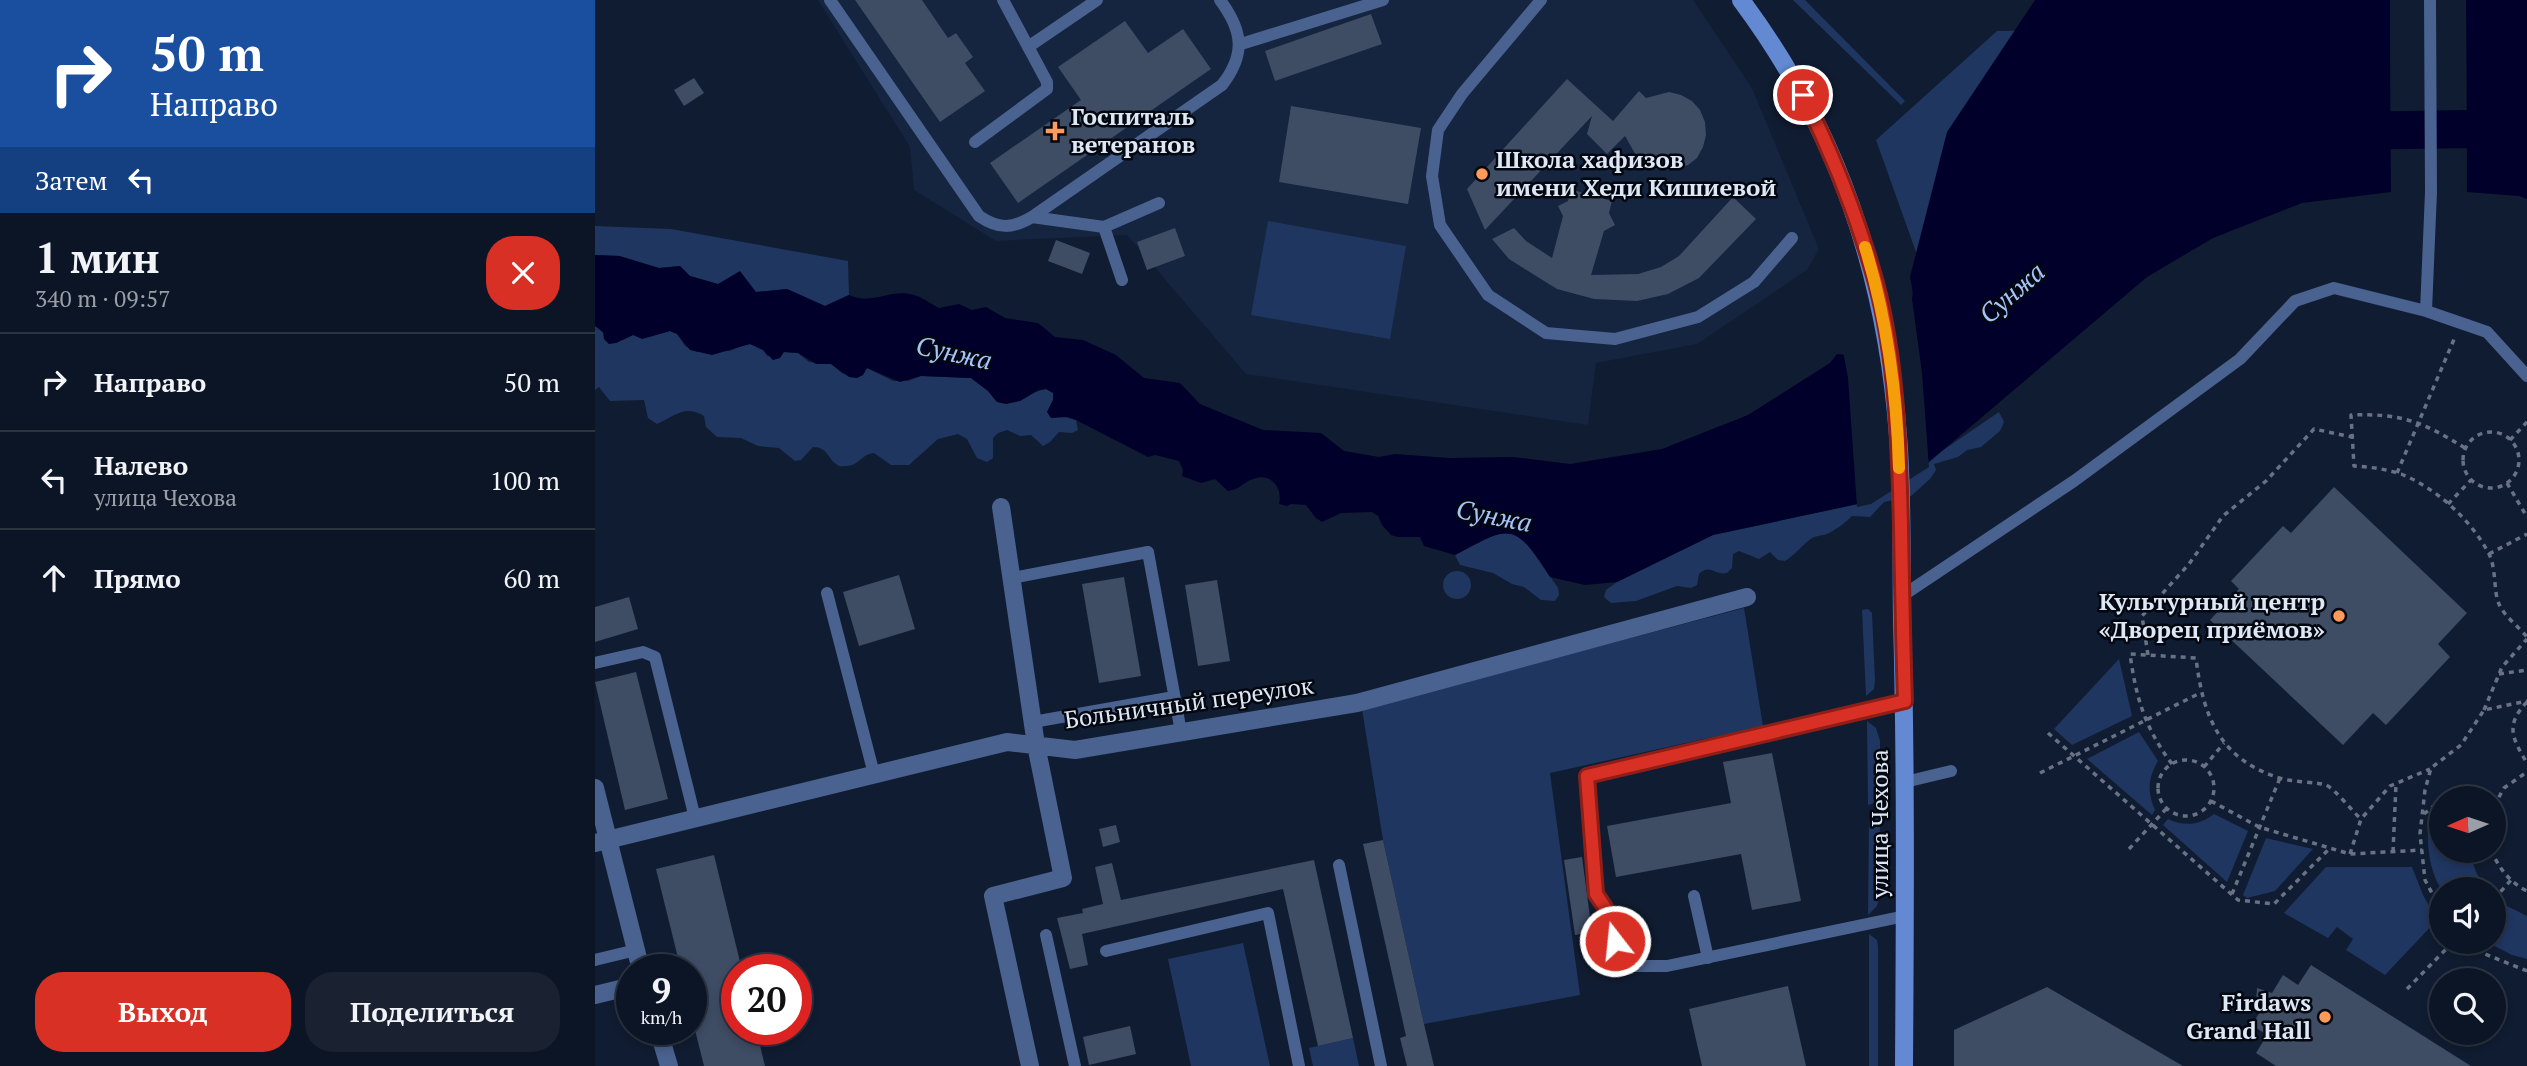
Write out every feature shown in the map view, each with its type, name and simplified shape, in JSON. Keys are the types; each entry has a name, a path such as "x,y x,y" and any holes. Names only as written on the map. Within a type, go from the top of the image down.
{"main road":[{"name":"улица Чехова","path":"1741,0 1770,38 1817,123 1839,172 1876,285 1887,339 1898,438 1905,701 1904,1066"}],"street":[{"path":"1001,507 1036,745 1063,878 993,896 1030,1066"},
{"name":"Больничный переулок","path":"601,841 1007,742 1075,750 1357,703 1747,597"},
{"path":"595,788 601,841 637,954"},
{"path":"595,995 616,990"},
{"path":"663,1045 669,1066"}],"lane":[{"path":"830,0 979,216 992,225 1006,227 1020,224 1032,217 1222,85 1234,69 1241,44 1231,15 1220,0"},
{"path":"975,142 1048,89 1048,82 1003,0"},
{"path":"1028,47 1097,0"},
{"path":"1241,44 1383,0"},
{"path":"1541,0 1462,94 1438,130 1432,176 1440,225 1488,295 1546,333 1615,339 1698,317 1754,282 1792,238"},
{"path":"2425,312 2431,192 2430,0"},
{"path":"1032,217 1104,227 1159,203"},
{"path":"1104,227 1122,280"},
{"path":"1902,596 2074,481 2240,359 2295,301 2334,288 2461,323 2487,332 2527,376"},
{"path":"1012,578 1148,552 1181,732"},
{"path":"827,593 874,774"},
{"path":"595,663 643,652 655,657 695,818"},
{"path":"1033,722 1174,697"},
{"path":"1905,701 1587,776 1596,894 1610,915 1619,966 1667,966 1905,916"},
{"path":"1905,782 1951,771"},
{"path":"1339,865 1381,1066"},
{"path":"1695,896 1708,958"},
{"path":"1106,951 1268,913 1299,1066"},
{"path":"1046,935 1075,1066"},
{"path":"595,960 636,950"}],"path":[{"path":"2397,473 2461,323"},
{"path":"2350,854 2361,819 2390,786 2431,768 2461,745 2484,710 2502,667 2527,638 2498,604 2496,579 2489,554 2470,526 2448,504 2428,488 2397,473 2354,466 2351,415 2382,414 2419,422 2465,448"},
{"path":"2510,440 2527,422"},
{"path":"2148,655 2142,616 2189,564 2223,516 2266,481 2314,429 2352,437"},
{"path":"2486,432 2496,432 2510,440 2517,449 2519,458 2518,468 2507,483 2490,489 2470,480 2463,466 2465,448 2470,440 2486,432"},
{"path":"2448,504 2470,480"},
{"path":"2507,483 2527,517"},
{"path":"2489,554 2527,534"},
{"path":"2172,764 2156,743 2144,720 2134,685 2130,654 2196,658 2200,693 2208,719 2224,743 2247,763 2280,778 2326,785 2361,819"},
{"path":"2500,674 2527,670"},
{"path":"2040,773 2200,693"},
{"path":"2484,710 2527,701"},
{"path":"2527,701 2517,712 2512,724 2514,738 2527,763"},
{"path":"2049,733 2238,900 2274,904 2330,848"},
{"path":"2204,767 2224,743"},
{"path":"2184,760 2204,767 2213,779 2211,801 2200,813 2191,816 2181,816 2167,808 2160,799 2158,782 2162,773 2172,764 2184,760"},
{"path":"2429,888 2425,880 2422,850 2422,815 2431,768"},
{"path":"2506,787 2527,772"},
{"path":"2232,894 2280,778"},
{"path":"2393,852 2396,784"},
{"path":"2211,801 2259,827 2350,854 2422,850"},
{"path":"2129,849 2167,808"},
{"path":"2422,815 2429,809"},
{"path":"2498,863 2502,872 2527,891"},
{"path":"2506,886 2511,880"},
{"path":"2407,989 2441,954"},
{"path":"2485,954 2527,971"}],"shaded area":[{"name":"Школа хафизов имени Хеди Кишиевой","path":"818,0 1693,0 1752,88 1819,249 1807,270 1697,344 1596,363 1588,425 1246,374 1127,235 996,241 914,190 910,147"},
{"path":"1793,0 1805,0 1905,101 1901,105"},
{"path":"2247,28 1925,277 1876,140 1997,31"},
{"path":"1268,221 1406,246 1390,339 1251,315"},
{"path":"595,226 671,229 848,261 849,295 825,306 787,289 756,292 690,276 680,266 659,268 620,256 595,255"},
{"path":"595,326 616,343 633,335 649,337 670,331 677,334 685,346 697,352 730,351 750,344 763,350 767,356 784,352 798,353 809,362 831,364 843,374 867,368 893,381 908,381 921,376 971,378 997,402 1046,389 1053,393 1053,400 1047,412 1076,420 1078,430 1072,433 1059,432 1043,446 1031,435 1020,436 1007,430 998,433 993,438 993,458 987,462 977,458 967,439 958,434 938,439 909,465 891,465 874,453 851,465 839,466 825,451 813,447 801,460 795,461 779,448 758,446 741,438 717,437 706,427 704,416 698,413 680,412 657,424 648,418 644,400 610,401 599,387 595,390"},
{"path":"1999,412 2004,422 2000,431 1981,447 1934,464 1936,470 1930,479 1911,496 1884,502 1870,517 1852,516 1829,533 1812,538 1785,561 1778,560 1770,552 1759,559 1739,551 1733,554 1732,568 1727,573 1703,571 1699,574 1697,585 1691,588 1677,586 1636,601 1611,603 1604,597 1606,590 1617,582 1713,535 1867,502"},
{"path":"1513,533 1529,545 1558,588 1559,595 1555,601 1541,600 1524,587 1512,584 1493,573 1460,565 1455,555 1495,534"},
{"path":"1457,571 1467,575 1471,585 1467,595 1457,599 1447,595 1443,585 1447,575"},
{"path":"1744,608 1763,726 1550,773 1580,995 1424,1024 1383,840 1362,709"},
{"path":"1868,609 1872,613 1875,680 1874,689 1866,696 1862,610"},
{"path":"2119,659 2132,716 2072,745 2054,729"},
{"path":"1867,721 1876,728 1880,741 1880,801 1868,805"},
{"path":"2139,732 2158,761 2150,785 2155,810 2152,815 2087,759"},
{"path":"2214,814 2248,831 2227,882 2163,825 2168,819 2186,824 2198,823"},
{"path":"1880,818 1879,899 1877,906 1868,915 1869,821"},
{"path":"2266,838 2313,849 2275,891 2247,898 2243,895"},
{"path":"2473,863 2479,877 2436,877 2431,864"},
{"path":"2326,867 2412,867 2429,906 2429,928 2385,975 2346,950 2353,939 2337,927 2328,938 2284,913"},
{"path":"2506,907 2527,916 2527,959 2506,952"},
{"path":"1869,934 1877,940 1878,947 1878,1066 1869,1066"},
{"path":"1243,943 1270,1066 1191,1066 1168,959"},
{"path":"1353,1038 1359,1066 1313,1066 1309,1048"}],"water":[{"name":"Сунжа","path":"2035,0 2390,0 2391,192 2302,203 2213,238 2147,277 1929,462 1867,502 1713,535 1617,582 1585,585 1550,577 1528,546 1510,534 1488,538 1455,555 1424,546 1420,537 1391,535 1372,512 1341,513 1322,522 1306,505 1279,504 1277,487 1265,478 1253,479 1228,491 1215,479 1201,483 1182,476 1183,470 1179,461 1155,455 1148,457 1076,420 1067,417 1051,418 1047,412 1053,400 1053,393 1046,389 1020,401 1006,404 997,402 971,378 921,376 900,382 867,368 863,375 857,378 849,377 831,364 816,364 798,353 784,352 780,358 773,360 763,350 750,344 712,355 690,350 677,334 670,331 642,339 633,335 609,344 604,339 603,332 595,326 595,255 619,256 659,268 680,266 690,276 718,284 740,271 756,292 787,289 825,306 849,295 866,299 905,293 939,308 959,304 972,310 986,307 1005,318 1038,323 1055,337 1083,340 1116,355 1144,378 1180,383 1200,404 1263,430 1321,433 1344,451 1379,457 1395,454 1449,458 1513,457 1570,464 1662,449 1748,415 1830,363 1837,354 1860,356 1897,321 1912,299 1910,277 1947,132"},
{"path":"2466,0 2527,0 2527,199 2467,192"}],"pier":[{"path":"2390,0 2394,0 2395,192 2391,192"},
{"path":"2462,0 2466,0 2467,192 2464,192"},
{"path":"1908,269 1922,373 1929,467 1871,504 1857,507 1848,378 1843,351 1859,352 1883,336 1908,301"}],"building":[{"path":"855,0 922,0 948,38 956,33 973,57 965,63 985,91 940,122"},
{"path":"1371,14 1382,44 1275,81 1265,51"},
{"path":"1125,21 1148,53 1183,29 1211,69 1018,203 990,163 1081,100 1058,67"},
{"path":"694,78 704,93 684,106 674,90"},
{"path":"1567,79 1613,121 1639,91 1646,98 1669,92 1681,95 1692,101 1700,110 1705,122 1703,147 1697,158 1688,165 1673,170 1660,170 1648,166 1637,157 1625,136 1607,154 1587,134 1592,116 1485,230 1467,189"},
{"path":"1291,106 1421,128 1408,204 1279,182"},
{"path":"1595,186 1601,198 1612,201 1609,213 1615,225 1604,231 1591,275 1638,274 1661,267 1679,256 1733,197 1756,219 1699,278 1668,294 1637,301 1594,299 1557,289 1509,259 1492,239 1514,228 1526,241 1552,258 1563,216 1558,206 1568,201 1571,189 1583,193"},
{"path":"1175,228 1185,256 1147,270 1137,242"},
{"path":"1056,240 1090,253 1082,274 1048,261"},
{"name":"Культурный центр «Дворец приёмов»","path":"2334,487 2467,613 2438,644 2450,657 2386,725 2373,713 2343,745 2210,620 2239,589 2231,581 2283,526 2291,533"},
{"path":"899,575 915,629 859,646 843,592"},
{"path":"1124,577 1141,676 1099,683 1082,584"},
{"path":"1217,580 1230,661 1198,666 1185,585"},
{"path":"629,597 638,629 595,642 595,607"},
{"path":"636,672 668,799 625,810 595,682"},
{"path":"1772,753 1801,901 1752,910 1741,854 1616,877 1607,826 1731,803 1723,762"},
{"path":"1116,825 1120,842 1103,847 1099,829"},
{"path":"1383,840 1434,1066 1407,1066 1400,1038 1406,1036 1363,844"},
{"path":"714,855 738,954 721,954 721,1045 760,1045 765,1066 704,1066 699,1045 707,1045 707,954 677,954 656,869"},
{"path":"1582,857 1592,932 1575,935 1564,860"},
{"path":"1314,860 1353,1038 1318,1046 1283,889 1082,934 1088,965 1070,969 1057,918 1083,913 1082,909 1103,904 1095,867 1112,863 1121,900"},
{"name":"Firdaws Grand Hall","path":"2311,965 2429,1039 2429,1045 2438,1045 2471,1066 2276,1066 2256,1053 2267,1035 2252,1025 2261,1010 2256,1003 2257,988 2272,993 2283,975 2298,985"},
{"path":"1788,986 1806,1066 1702,1066 1689,1009"},
{"path":"2047,987 2183,1066 1954,1066 1954,1030"},
{"path":"1130,1026 1136,1054 1089,1065 1083,1037"}],"waterway":[{"path":"2340,131 2467,129 2527,135"}],"slow traffic":[{"path":"1865,247 1885,327 1899,468"}],"place":[{"name":"Госпиталь ветеранов","path":"1055,131"},
{"name":"Школа хафизов имени Хеди Кишиевой","path":"1482,174"},
{"name":"Культурный центр «Дворец приёмов»","path":"2339,616"},
{"name":"Firdaws Grand Hall","path":"2325,1017"}],"route":[{"path":"1615,941 1610,915 1596,894 1587,776 1905,701 1898,438 1885,327 1861,234 1839,172 1803,95"}]}
